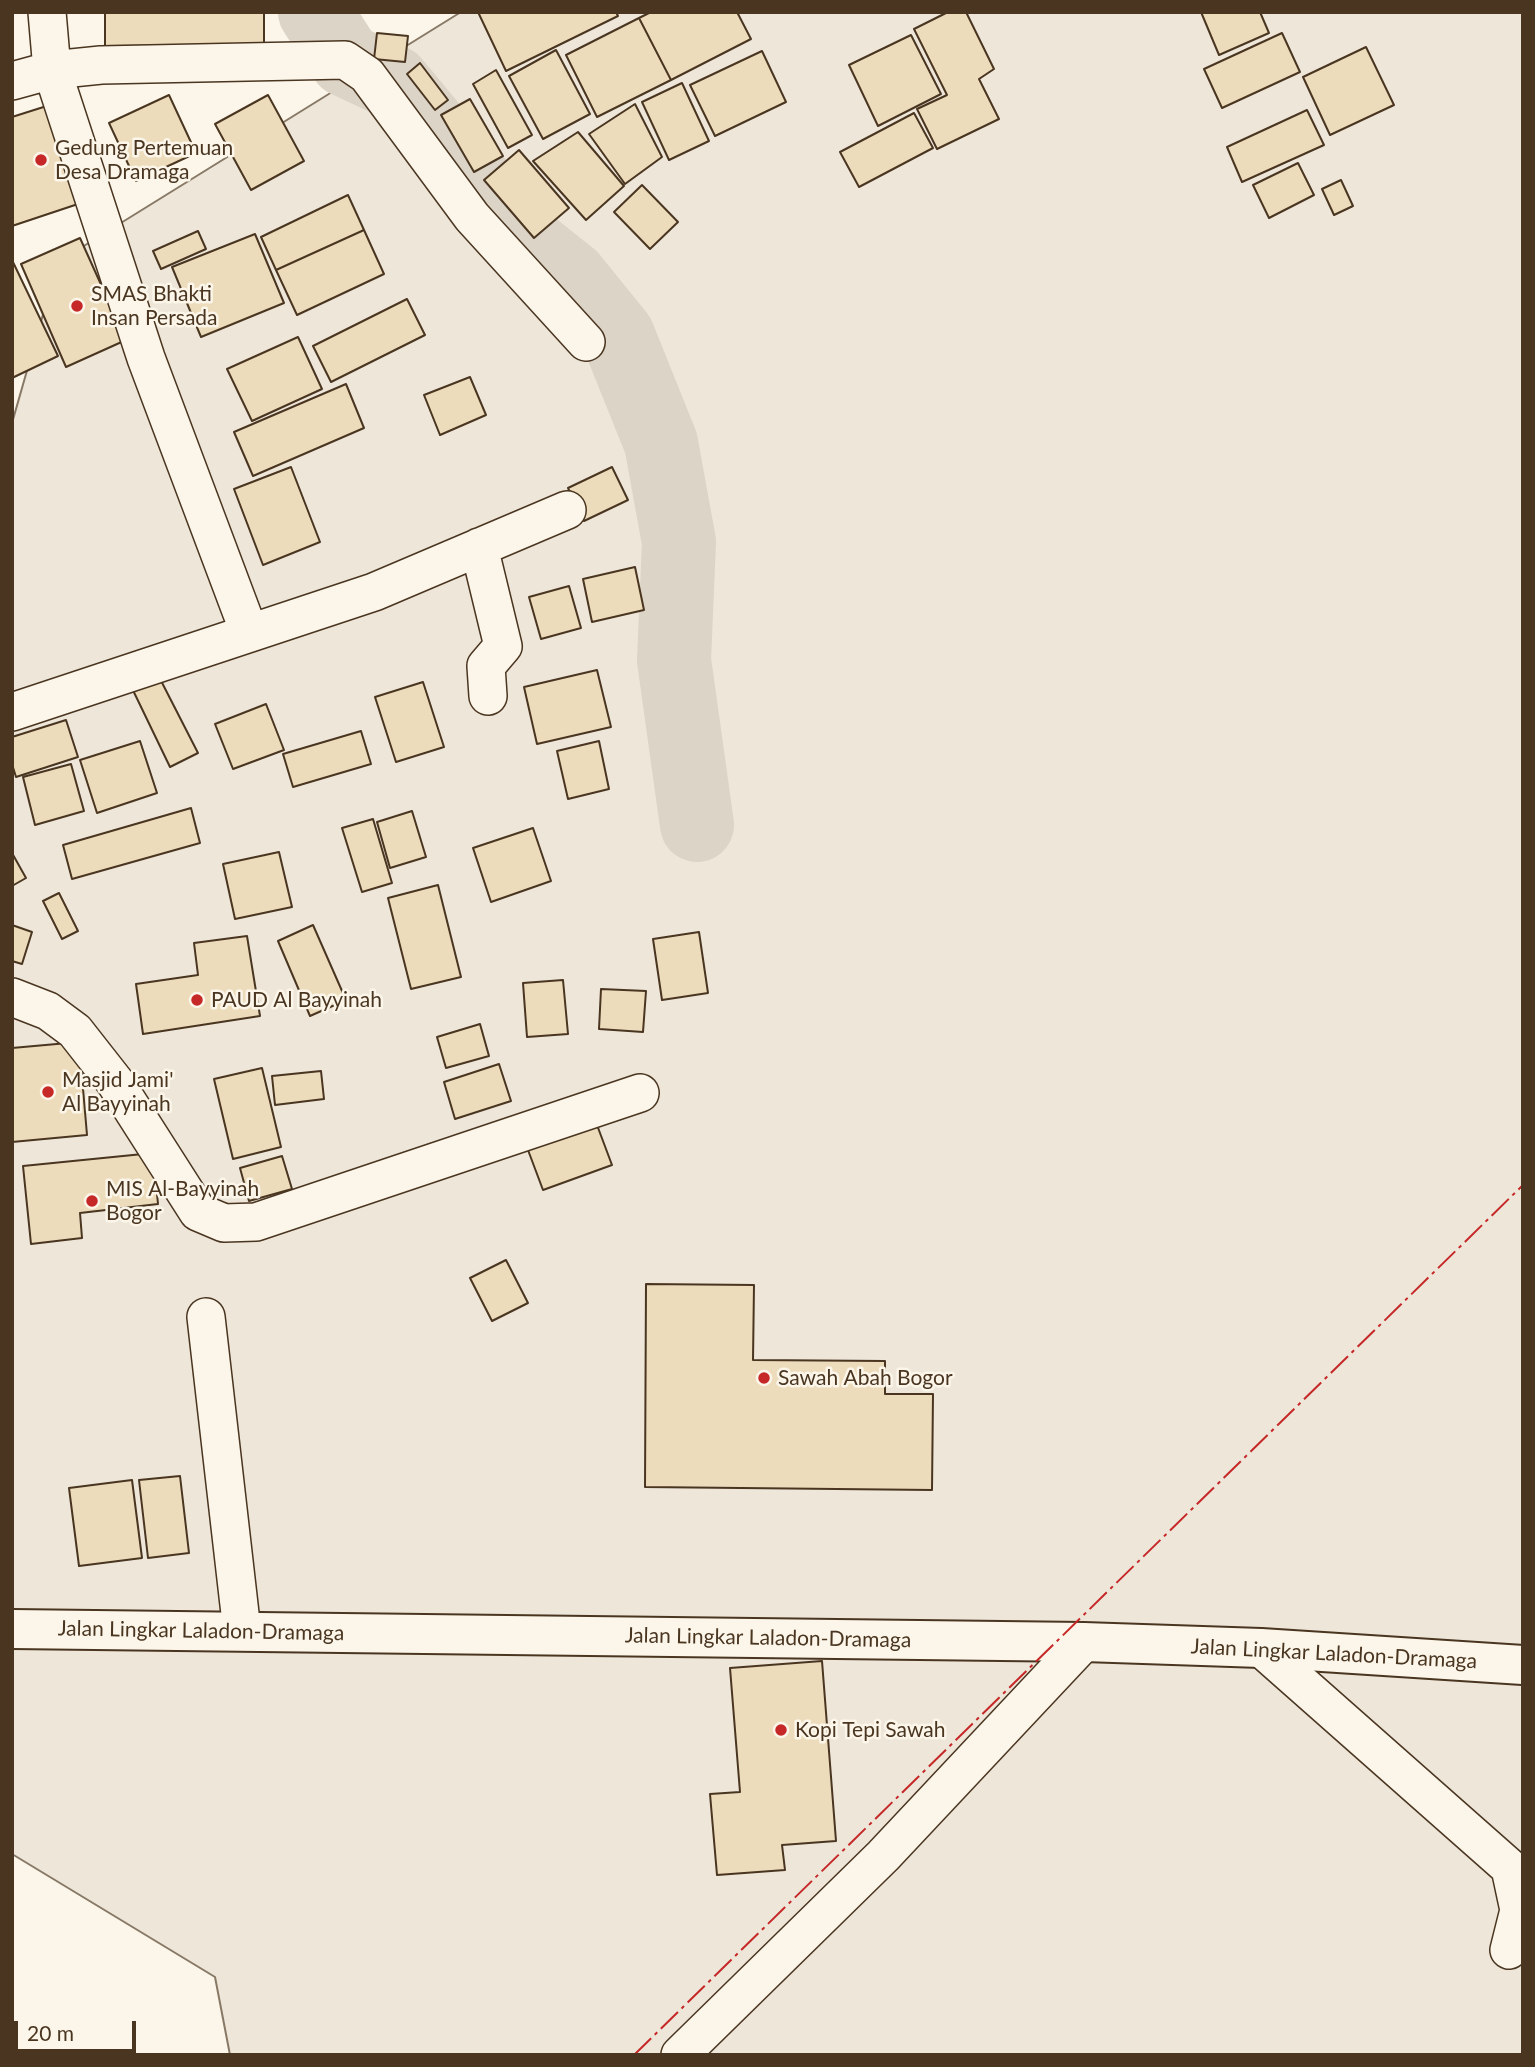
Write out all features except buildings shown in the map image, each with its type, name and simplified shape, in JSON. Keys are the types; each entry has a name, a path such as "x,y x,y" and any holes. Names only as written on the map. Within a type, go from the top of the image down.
{"main road":[{"name":"Jalan Lingkar Laladon-Dramaga","path":"12,1629 1084,1642 1261,1647 1523,1665"}],"street":[{"path":"47,12 52,70 146,358 249,632"},
{"path":"12,81 52,70 101,65 345,60 367,75 472,217 586,342"},
{"path":"12,712 374,592 567,510"},
{"path":"479,547 503,646 486,666 488,696"},
{"path":"12,997 48,1011 75,1031 115,1082 191,1203 198,1212 224,1223 256,1222 640,1093"},
{"path":"206,1317 242,1631"},
{"path":"680,2055 883,1856 1084,1642"},
{"path":"1261,1647 1510,1868 1519,1910 1509,1950"}],"shaded area":[{"path":"461,12 1523,12 1523,2055 230,2055 215,1977 12,1854 12,423 58,262"}],"waterway":[{"path":"315,12 346,60 393,82 526,242 571,278 618,336 661,443 679,542 674,660 697,825"}],"power":[{"path":"634,2055 1523,1185"}],"place":[{"name":"Gedung Pertemuan Desa Dramaga","path":"41,160"},
{"name":"SMAS Bhakti Insan Persada","path":"77,306"},
{"name":"PAUD Al Bayyinah","path":"197,1000"},
{"name":"Masjid Jami' Al Bayyinah","path":"48,1092"},
{"name":"MIS Al-Bayyinah Bogor","path":"92,1201"},
{"name":"Sawah Abah Bogor","path":"764,1378"},
{"name":"Kopi Tepi Sawah","path":"781,1730"}]}
